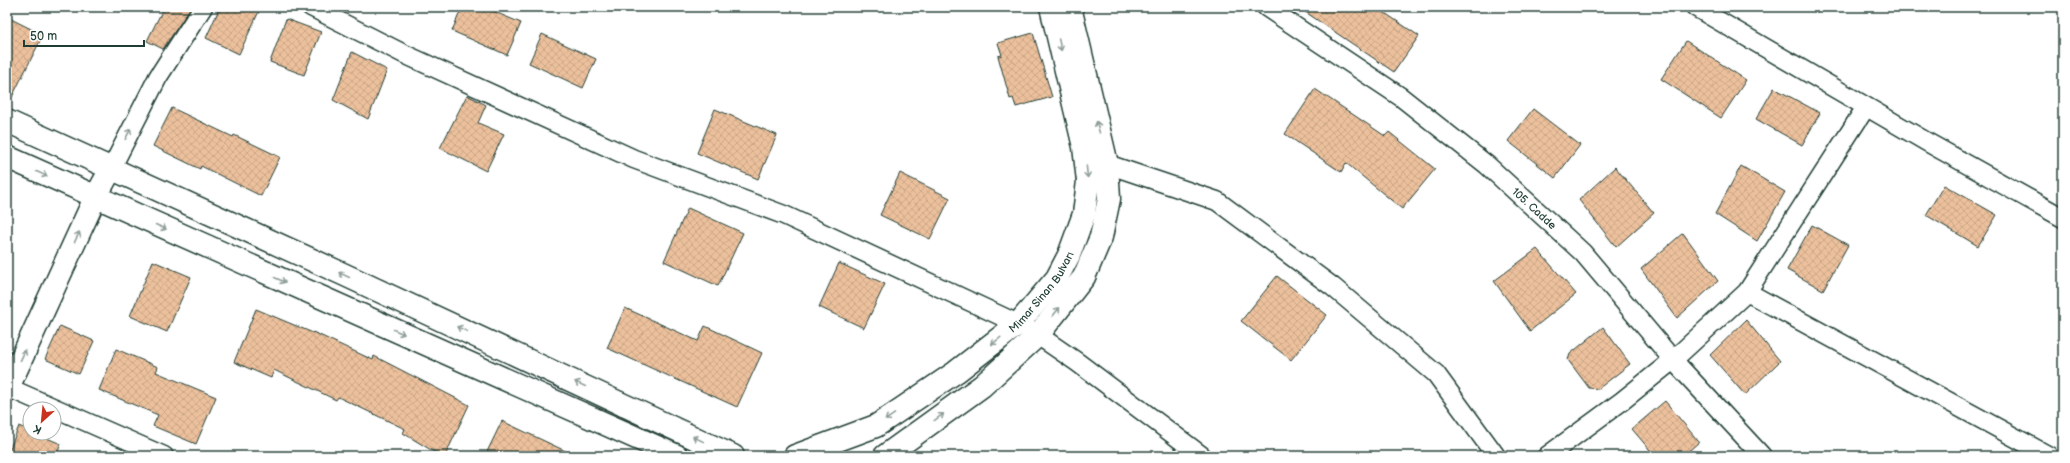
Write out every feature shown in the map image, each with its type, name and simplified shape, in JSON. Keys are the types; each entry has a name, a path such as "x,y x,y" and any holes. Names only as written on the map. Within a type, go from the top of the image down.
{"main road":[{"name":"Mimar Sinan Bulvarı","path":"795,456 876,426 956,372 1018,324 1057,278 1069,254 1084,214 1088,180 1084,148 1051,7"},
{"path":"884,456 982,386 1038,335 1084,277 1101,237 1109,199 1107,164 1070,7"},
{"path":"7,121 395,298 733,456"},
{"path":"7,157 95,198 677,456"},
{"path":"7,388 95,198 111,169"}],"street":[{"path":"111,169 158,77 203,7"},
{"path":"311,7 402,53 634,159 784,215 1018,324 1038,335 1077,362 1202,456"},
{"name":"105. Cadde","path":"1266,7 1401,97 1486,165 1583,253 1673,360 1762,456"},
{"path":"1694,7 1866,107 2063,218"},
{"path":"1547,456 1622,401 1673,360 1747,292 1866,107"},
{"path":"1107,164 1217,201 1333,287 1436,374 1496,456"},
{"path":"1747,292 2048,456"},
{"path":"7,388 164,456"}],"building":[{"path":"164,7 191,7 163,49 147,41"},
{"path":"220,7 261,7 239,54 206,38"},
{"path":"462,7 483,7 521,23 507,55 452,31"},
{"path":"1298,7 1376,7 1419,36 1394,72"},
{"path":"7,17 43,35 7,107"},
{"path":"286,19 321,32 304,75 270,62"},
{"path":"1033,33 1052,97 1016,107 1013,98 1010,99 998,56 1002,55 998,43"},
{"path":"542,34 596,59 583,88 529,63"},
{"path":"1686,41 1746,80 1721,118 1661,79"},
{"path":"352,52 387,70 368,119 333,100"},
{"path":"1774,88 1820,113 1802,145 1756,119"},
{"path":"1315,89 1385,136 1389,132 1435,169 1402,209 1346,163 1341,172 1285,134"},
{"path":"467,95 486,105 478,123 504,134 486,171 440,148"},
{"path":"172,108 233,137 234,135 280,157 261,196 201,166 200,169 153,146"},
{"path":"715,109 777,135 758,179 697,153"},
{"path":"1533,109 1580,145 1555,178 1508,141"},
{"path":"1741,166 1785,192 1757,241 1715,214"},
{"path":"1615,167 1654,213 1616,247 1579,200"},
{"path":"900,173 950,198 930,239 880,215"},
{"path":"1944,185 1997,215 1978,246 1926,215"},
{"path":"688,208 743,233 718,286 664,261"},
{"path":"1812,225 1848,245 1823,290 1787,270"},
{"path":"1683,233 1718,281 1677,318 1641,269"},
{"path":"1537,249 1576,294 1530,331 1494,281"},
{"path":"153,261 191,277 167,332 130,316"},
{"path":"839,263 885,284 864,328 819,307"},
{"path":"1277,276 1327,315 1291,360 1241,321"},
{"path":"625,308 698,341 705,326 762,353 737,407 607,348"},
{"path":"256,309 313,332 373,360 374,356 469,405 445,456 441,456 403,433 405,429 338,397 336,400 274,370 271,378 234,362"},
{"path":"1746,320 1780,361 1745,395 1710,355"},
{"path":"60,326 94,341 79,374 45,359"},
{"path":"1603,327 1630,364 1598,389 1589,388 1568,360 1570,354"},
{"path":"116,349 158,367 156,372 216,397 196,444 153,426 158,415 99,390"},
{"path":"1665,401 1699,442 1683,456 1655,456 1632,429"},
{"path":"502,421 576,456 485,456"},
{"path":"19,426 22,427 22,441 54,441 61,444 56,456 7,456"}]}
